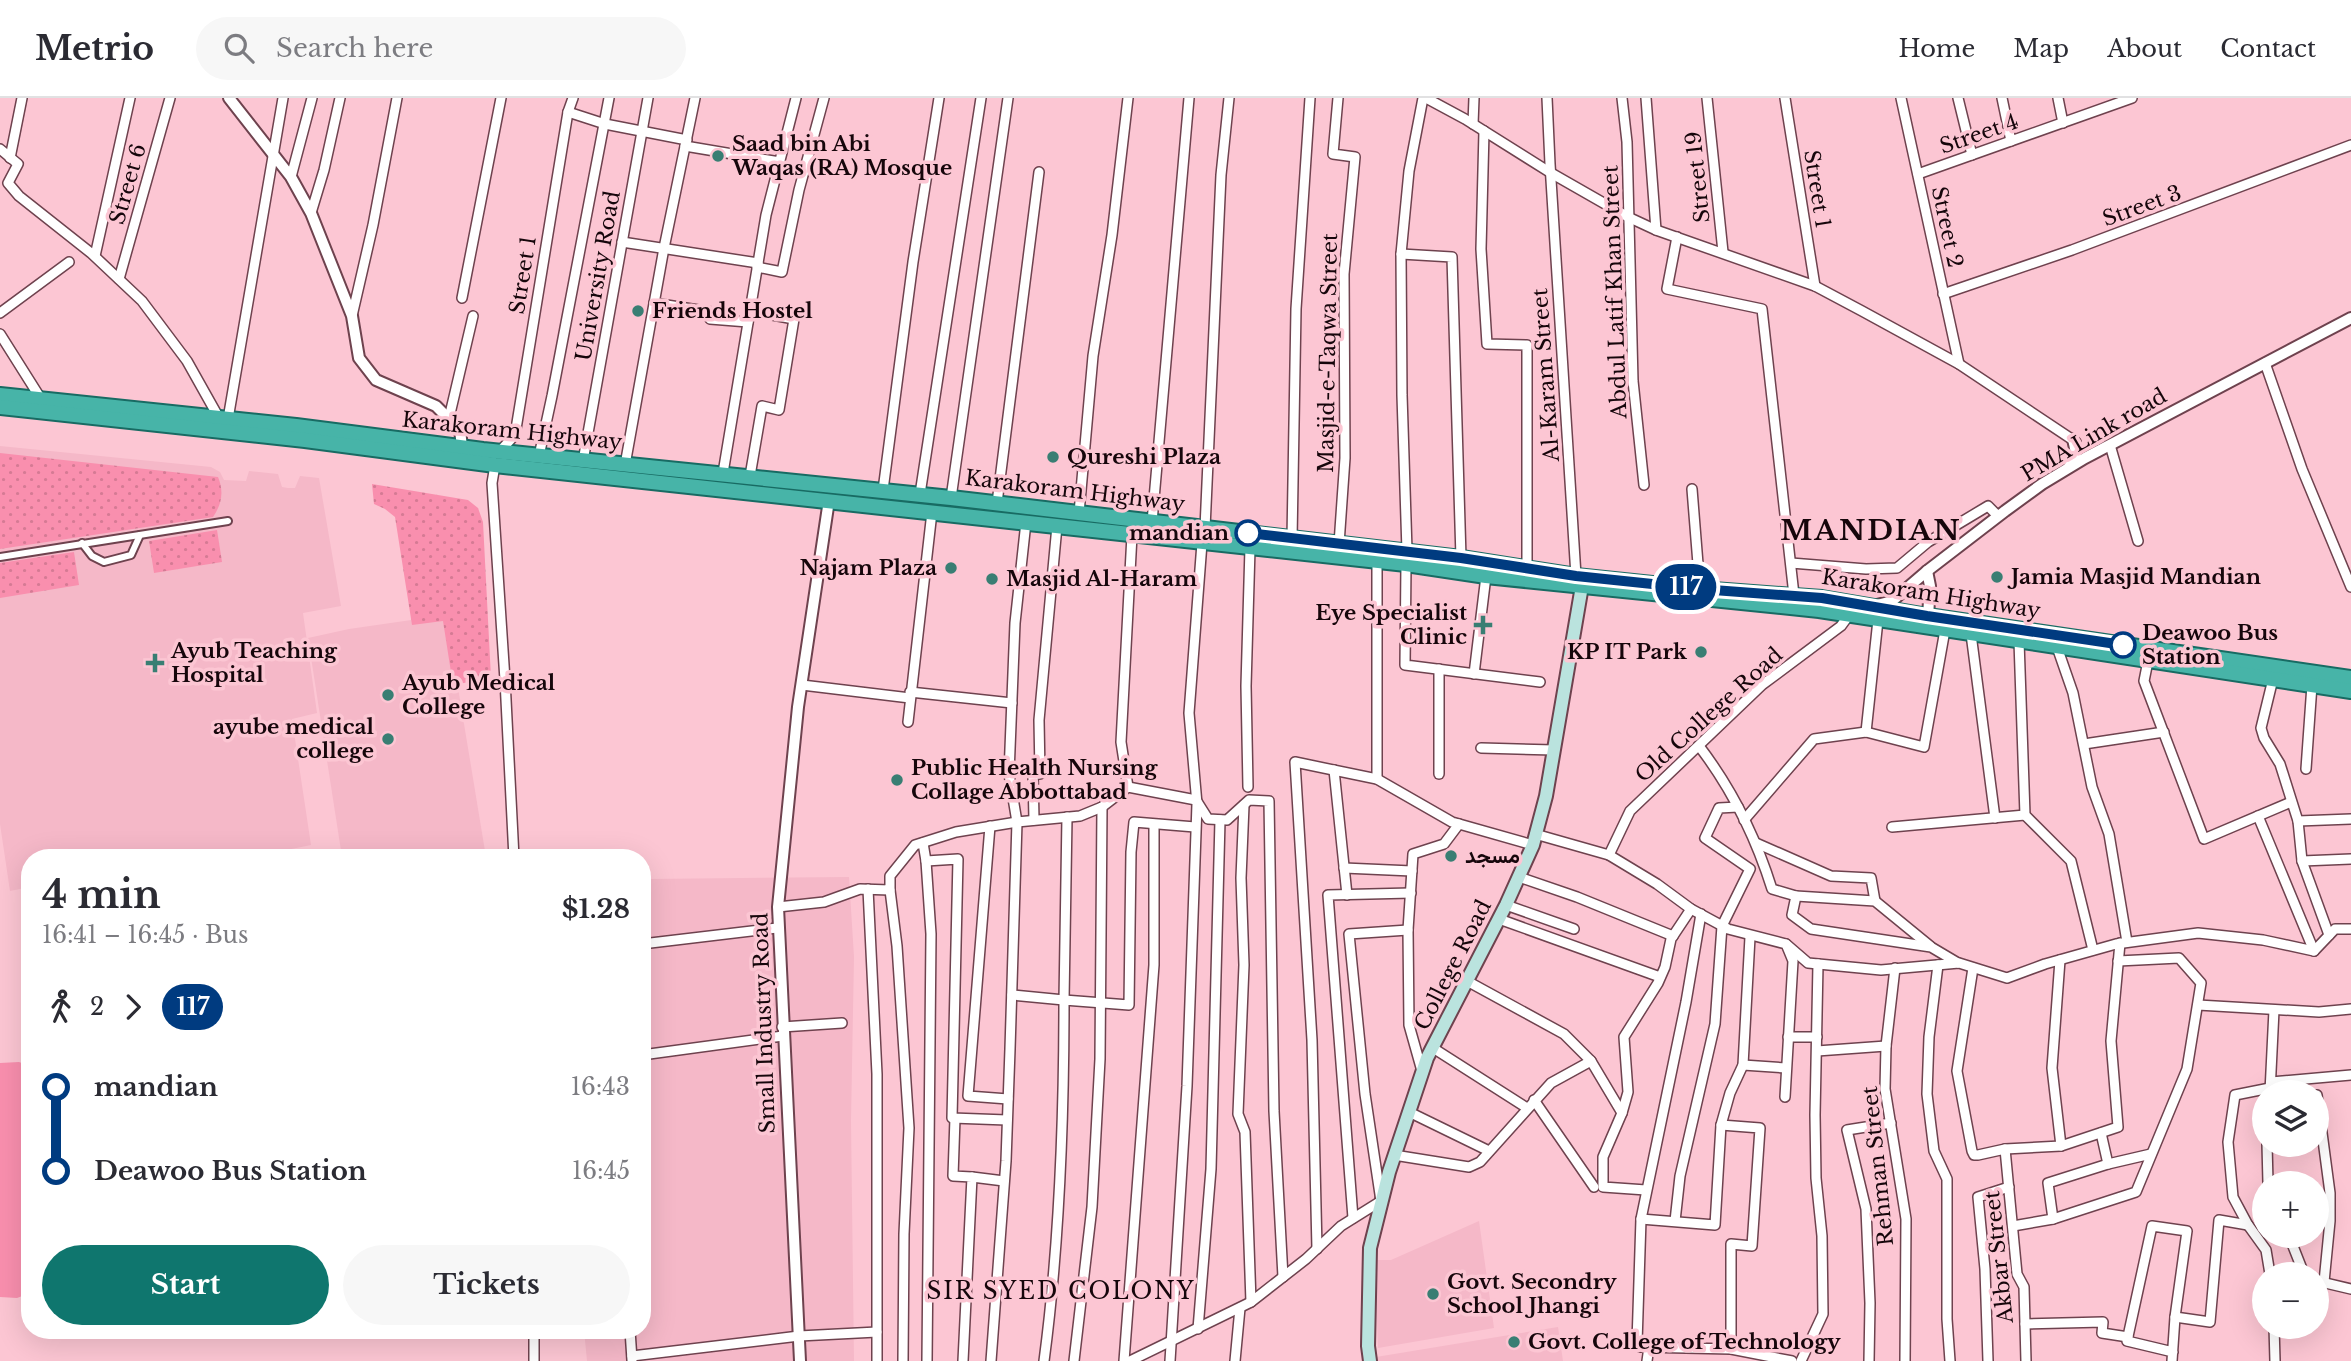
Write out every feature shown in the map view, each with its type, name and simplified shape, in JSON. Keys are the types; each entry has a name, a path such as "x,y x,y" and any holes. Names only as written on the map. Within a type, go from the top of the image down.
{"highway":[{"name":"Karakoram Highway","path":"0,395 462,447 497,458 539,456 723,473 1079,513 1152,522 1250,548 1377,561 1461,558 1579,581 1849,615 1875,613 1927,616 2122,651 2148,660 2351,691"},
{"name":"Karakoram Highway","path":"0,407 497,458 1132,535 1292,538 1339,544 1486,576 1794,595 1945,630 2057,647 2122,651 2351,678"},
{"path":"829,500 831,485"}],"main road":[{"name":"College Road","path":"1370,1361 1370,1248 1381,1200 1422,1073 1506,905 1534,840 1546,796 1554,750 1579,581"}],"street":[{"path":"10,158 22,98"},
{"path":"95,256 130,98"},
{"name":"Street 6","path":"119,279 170,98"},
{"path":"224,419 283,98"},
{"path":"291,177 312,98"},
{"path":"310,213 324,170 340,98"},
{"path":"352,316 373,225 397,98"},
{"path":"462,298 500,98"},
{"name":"Street 1","path":"497,458 515,435 568,112 573,98"},
{"path":"539,456 610,98"},
{"name":"University Road","path":"583,461 648,98"},
{"path":"625,465 664,248 695,98"},
{"path":"723,473 766,215 796,98"},
{"path":"622,242 757,265 782,272 799,190 824,98"},
{"path":"883,490 913,262 939,98"},
{"path":"920,494 981,98"},
{"path":"951,498 1008,98"},
{"path":"1079,513 1093,356 1112,235 1128,98"},
{"path":"1152,522 1189,98"},
{"path":"1170,1361 1187,1086 1196,800 1189,713 1204,535 1221,175 1228,98"},
{"path":"1292,538 1296,309 1310,98"},
{"name":"Masjid-e-Taqwa Street","path":"1338,98 1333,154 1355,157 1344,274 1345,458 1339,544"},
{"path":"1540,682 1405,665 1401,254 1409,171 1425,98 1628,217 1656,230 1815,286 1959,364 2091,452 2099,451"},
{"path":"1473,124 1474,98"},
{"name":"Al-Karam Street","path":"1547,98 1579,581"},
{"name":"Abdul Latif Khan Street","path":"1622,98 1627,142 1633,381 1644,485"},
{"path":"1646,98 1656,230"},
{"name":"Street 19","path":"1707,98 1723,252"},
{"name":"Street 1","path":"1785,98 1815,286"},
{"name":"Street 2","path":"1901,98 1959,364"},
{"path":"1958,98 1972,155"},
{"path":"2002,98 2011,141"},
{"path":"2058,98 2063,123"},
{"name":"Street 4","path":"1918,174 2063,123 2104,103 2132,98"},
{"path":"232,100 291,177 310,213 352,316 359,358 376,380 436,406 460,430 462,447"},
{"path":"568,112 605,124 780,162"},
{"path":"1484,131 1481,249 1487,344 1527,345 1527,569"},
{"name":"Street 3","path":"1943,294 2072,250 2351,145"},
{"path":"0,149 18,164 8,183 19,196 95,256 142,301 187,361 224,419"},
{"path":"997,503 1039,172"},
{"path":"1676,237 1667,289 1762,309 1794,595"},
{"path":"1401,254 1452,257 1461,558"},
{"path":"0,313 69,262"},
{"path":"654,303 711,312 710,319 748,322"},
{"path":"750,311 794,319 779,410 762,406 750,476"},
{"path":"449,418 472,316"},
{"name":"PMA Link road","path":"1875,613 1998,516 2067,469 2351,318"},
{"path":"0,334 41,399"},
{"path":"2265,363 2302,469 2351,587"},
{"path":"2067,469 2076,453 2076,442"},
{"path":"2110,445 2138,541"},
{"path":"497,458 492,483 514,849"},
{"path":"1692,489 1700,589"},
{"name":"Small Industry Road","path":"800,1361 777,928 802,685 829,500"},
{"path":"1791,563 1866,569 1897,568 1927,542 1988,506 1998,516"},
{"path":"908,722 932,512"},
{"path":"0,557 228,521"},
{"path":"991,1361 1004,1181 1012,995 1017,822 1009,774 1015,623 1026,522"},
{"path":"1034,820 1033,774 1040,774 1039,720 1057,526"},
{"path":"82,543 92,556 104,562 131,555 140,535"},
{"path":"1128,787 1121,742 1132,535"},
{"path":"1248,787 1246,686 1250,548"},
{"path":"1377,561 1377,779"},
{"path":"1927,571 1930,586 1927,616"},
{"path":"1474,674 1486,576"},
{"path":"1866,732 1875,613"},
{"name":"Old College Road","path":"1609,855 1630,811 1762,685 1842,626 1849,615"},
{"path":"1744,820 1814,740 1866,732 1924,747 1945,630"},
{"path":"1971,634 1995,818"},
{"path":"2019,641 2025,815 2071,861 2093,950"},
{"path":"1973,968 1957,1071 1974,1155 2005,1149 2060,1146 2118,1126 2110,1041 2118,961 2123,943 2109,834 2092,787 2073,693 2057,647"},
{"path":"2148,660 2144,681 2204,839 2291,803"},
{"path":"1438,774 1439,669"},
{"path":"2273,679 2261,728 2280,764 2298,821 2302,861 2329,935"},
{"path":"802,685 1012,703"},
{"path":"2306,769 2312,685"},
{"path":"2084,744 2164,732"},
{"path":"1699,747 1720,774 1738,807 1756,843 1772,889 1796,897 1875,901 1931,947 1973,968 2007,978 2093,950 2123,943 2198,933 2263,940 2314,951"},
{"path":"1481,748 1554,750"},
{"path":"1317,1249 1312,1040 1295,762 1377,779 1452,822 1609,855 1722,926 1786,944 1808,962 1881,970 1959,963"},
{"path":"1334,770 1347,895"},
{"path":"903,1361 904,1234 909,1128 890,876 915,845 956,832 990,826 1080,816 1101,807 1128,787 1196,800 1208,819 1227,820 1249,800 1269,801 1274,1111 1283,1277"},
{"path":"1244,805 1241,878 1244,965 1238,1114 1245,1132 1251,1302"},
{"path":"1074,1361 1092,1207 1101,1004 1101,807"},
{"path":"1675,1221 1680,1176 1714,1024 1722,926 1750,869 1704,838 1719,808 1738,807"},
{"path":"1892,827 2025,815"},
{"path":"1044,1361 1061,1182 1067,817"},
{"path":"2258,817 2314,951"},
{"path":"1198,1329 1211,1168 1220,820"},
{"path":"2298,821 2351,820"},
{"path":"1012,995 1129,1005 1130,852 1134,822 1195,827"},
{"path":"1422,1073 1409,1025 1408,930 1413,854 1444,844 1459,824"},
{"path":"1124,1361 1154,965 1154,825"},
{"path":"990,826 968,1096 1008,1099"},
{"path":"923,843 931,934 927,1361"},
{"path":"1756,843 1831,876 1871,878 1875,901"},
{"path":"926,862 958,859 952,1118 1007,1119"},
{"path":"2302,861 2351,859"},
{"path":"1344,869 1412,872"},
{"path":"1518,877 1577,897 1673,936"},
{"path":"778,907 824,902 860,889 890,890"},
{"path":"868,889 877,1073 877,1361"},
{"path":"1353,1218 1328,895 1411,893"},
{"path":"1796,897 1792,915 1811,929 1931,947"},
{"path":"1506,905 1574,929"},
{"path":"1646,1190 1603,1187 1603,1157 1628,1092 1624,1037 1660,977 1673,936 1691,909"},
{"path":"1701,914 1686,1002 1641,1219 1637,1343 1640,1347 1731,1349 1792,1361"},
{"path":"1499,919 1660,977"},
{"path":"651,943 777,928"},
{"path":"2314,951 2335,929 2351,929"},
{"path":"1130,1361 1251,1302 1341,1226 1381,1200 1365,1094 1349,934 1408,930"},
{"path":"1641,1219 1715,1225 1721,1125 1730,1093 1743,1065 1750,936"},
{"path":"1785,1097 1793,961 1786,944"},
{"path":"2012,1226 2053,1219 2136,1192 2187,1069 2201,983 2179,958 2118,961"},
{"path":"2060,960 2052,1068 2060,1146"},
{"path":"1801,1361 1824,1314 1822,1236 1816,1178 1818,964"},
{"path":"1938,965 1929,1037 1927,1094 1934,1151 1947,1179 1947,1319 1950,1361"},
{"name":"Rehman Street","path":"1895,968 1886,1046 1885,1089 1906,1219 1905,1361"},
{"path":"1467,981 1564,1034 1591,1061 1622,1113"},
{"path":"2197,1005 2319,1012 2351,1009"},
{"path":"2270,1080 2274,1010"},
{"path":"651,1054 842,1023"},
{"path":"1788,1037 1817,1037"},
{"path":"1816,1051 1886,1046"},
{"path":"1433,1048 1531,1104 1594,1187"},
{"path":"1394,1155 1469,1167 1479,1162 1551,1083 1591,1061"},
{"path":"1743,1065 1786,1068"},
{"path":"2307,1080 2351,1075"},
{"path":"2252,1092 2235,1095 2228,1142 2233,1197 2266,1250 2268,1262"},
{"path":"1409,1112 1489,1151"},
{"path":"955,1118 953,1176 1004,1181"},
{"path":"1869,1361 1870,1303 1866,1209 1847,1130 1891,1123"},
{"path":"1721,1125 1760,1128 1752,1246 1731,1244 1731,1349"},
{"path":"2101,1133 2108,1164"},
{"name":"Akbar Street","path":"2005,1149 2017,1273 2024,1287 2026,1361"},
{"path":"2053,1219 2048,1183 2151,1154"},
{"path":"2323,1262 2330,1221 2325,1157"},
{"path":"963,1361 972,1177"},
{"path":"1988,1361 1978,1197 2009,1187"},
{"path":"2175,1317 2210,1322 2219,1220 2248,1225"},
{"path":"2152,1226 2187,1231 2175,1317 2173,1356 2127,1341 2128,1337 2152,1226"},
{"path":"2329,1284 2351,1289"},
{"path":"1235,1361 1240,1308"},
{"path":"2025,1324 2103,1322 2102,1333 2128,1337"},
{"path":"631,1339 632,1359 799,1336 877,1332"},
{"path":"534,1339 534,1361"},
{"path":"2274,1339 2275,1361"},
{"path":"1647,1361 1648,1347"},
{"path":"1711,1361 1712,1348"}],"shaded area":[{"name":"Ayub Teaching Hospital","path":"0,446 211,467 220,472 224,480 246,481 249,471 278,474 282,487 288,488 295,488 300,476 319,478 341,606 303,613 317,713 292,719 311,845 291,849 21,849 21,889 10,891 0,824"},
{"path":"0,453 218,477 221,487 220,502 213,517 0,549"},
{"path":"372,484 468,500 478,508 483,522 491,678 453,685 443,621 412,625 395,517 374,504"},
{"path":"217,530 222,562 154,573 149,541"},
{"path":"74,552 79,585 0,598 0,563"},
{"name":"Ayub Medical College","path":"446,615 485,849 341,849 308,638 349,629"},
{"path":"849,877 854,957 851,1121 854,1361 587,1361 585,1339 651,1339 651,879"},
{"path":"0,1063 21,1063 21,1296 17,1298 0,1297"},
{"name":"Govt. Secondry School Jhangi","path":"1479,1221 1494,1328 1378,1348 1375,1260 1391,1260"},
{"name":"Govt. College of Technology","path":"1558,1327 1563,1361 1377,1361 1376,1357"}],"bus line":[{"name":"117","path":"1248,533 1461,558 1576,576 1822,598 2123,645"}],"place":[{"name":"Saad bin Abi Waqas (RA) Mosque","path":"718,156"},
{"name":"Friends Hostel","path":"638,311"},
{"name":"Qureshi Plaza","path":"1053,457"},
{"name":"mandian","path":"1248,533"},
{"name":"Najam Plaza","path":"951,568"},
{"name":"Jamia Masjid Mandian","path":"1997,577"},
{"name":"Masjid Al-Haram","path":"992,579"},
{"name":"Eye Specialist Clinic","path":"1483,625"},
{"name":"Deawoo Bus Station","path":"2123,645"},
{"name":"KP IT Park","path":"1701,652"},
{"name":"Ayub Teaching Hospital","path":"155,663"},
{"name":"Ayub Medical College","path":"388,695"},
{"name":"ayube medical college","path":"388,739"},
{"name":"Public Health Nursing Collage Abbottabad","path":"897,780"},
{"name":"مسجد","path":"1451,856"},
{"name":"Govt. Secondry School Jhangi","path":"1433,1294"},
{"name":"Govt. College of Technology","path":"1514,1342"}],"district":[{"name":"MANDIAN","path":"1871,530"},
{"name":"SIR SYED COLONY","path":"1061,1291"}]}
